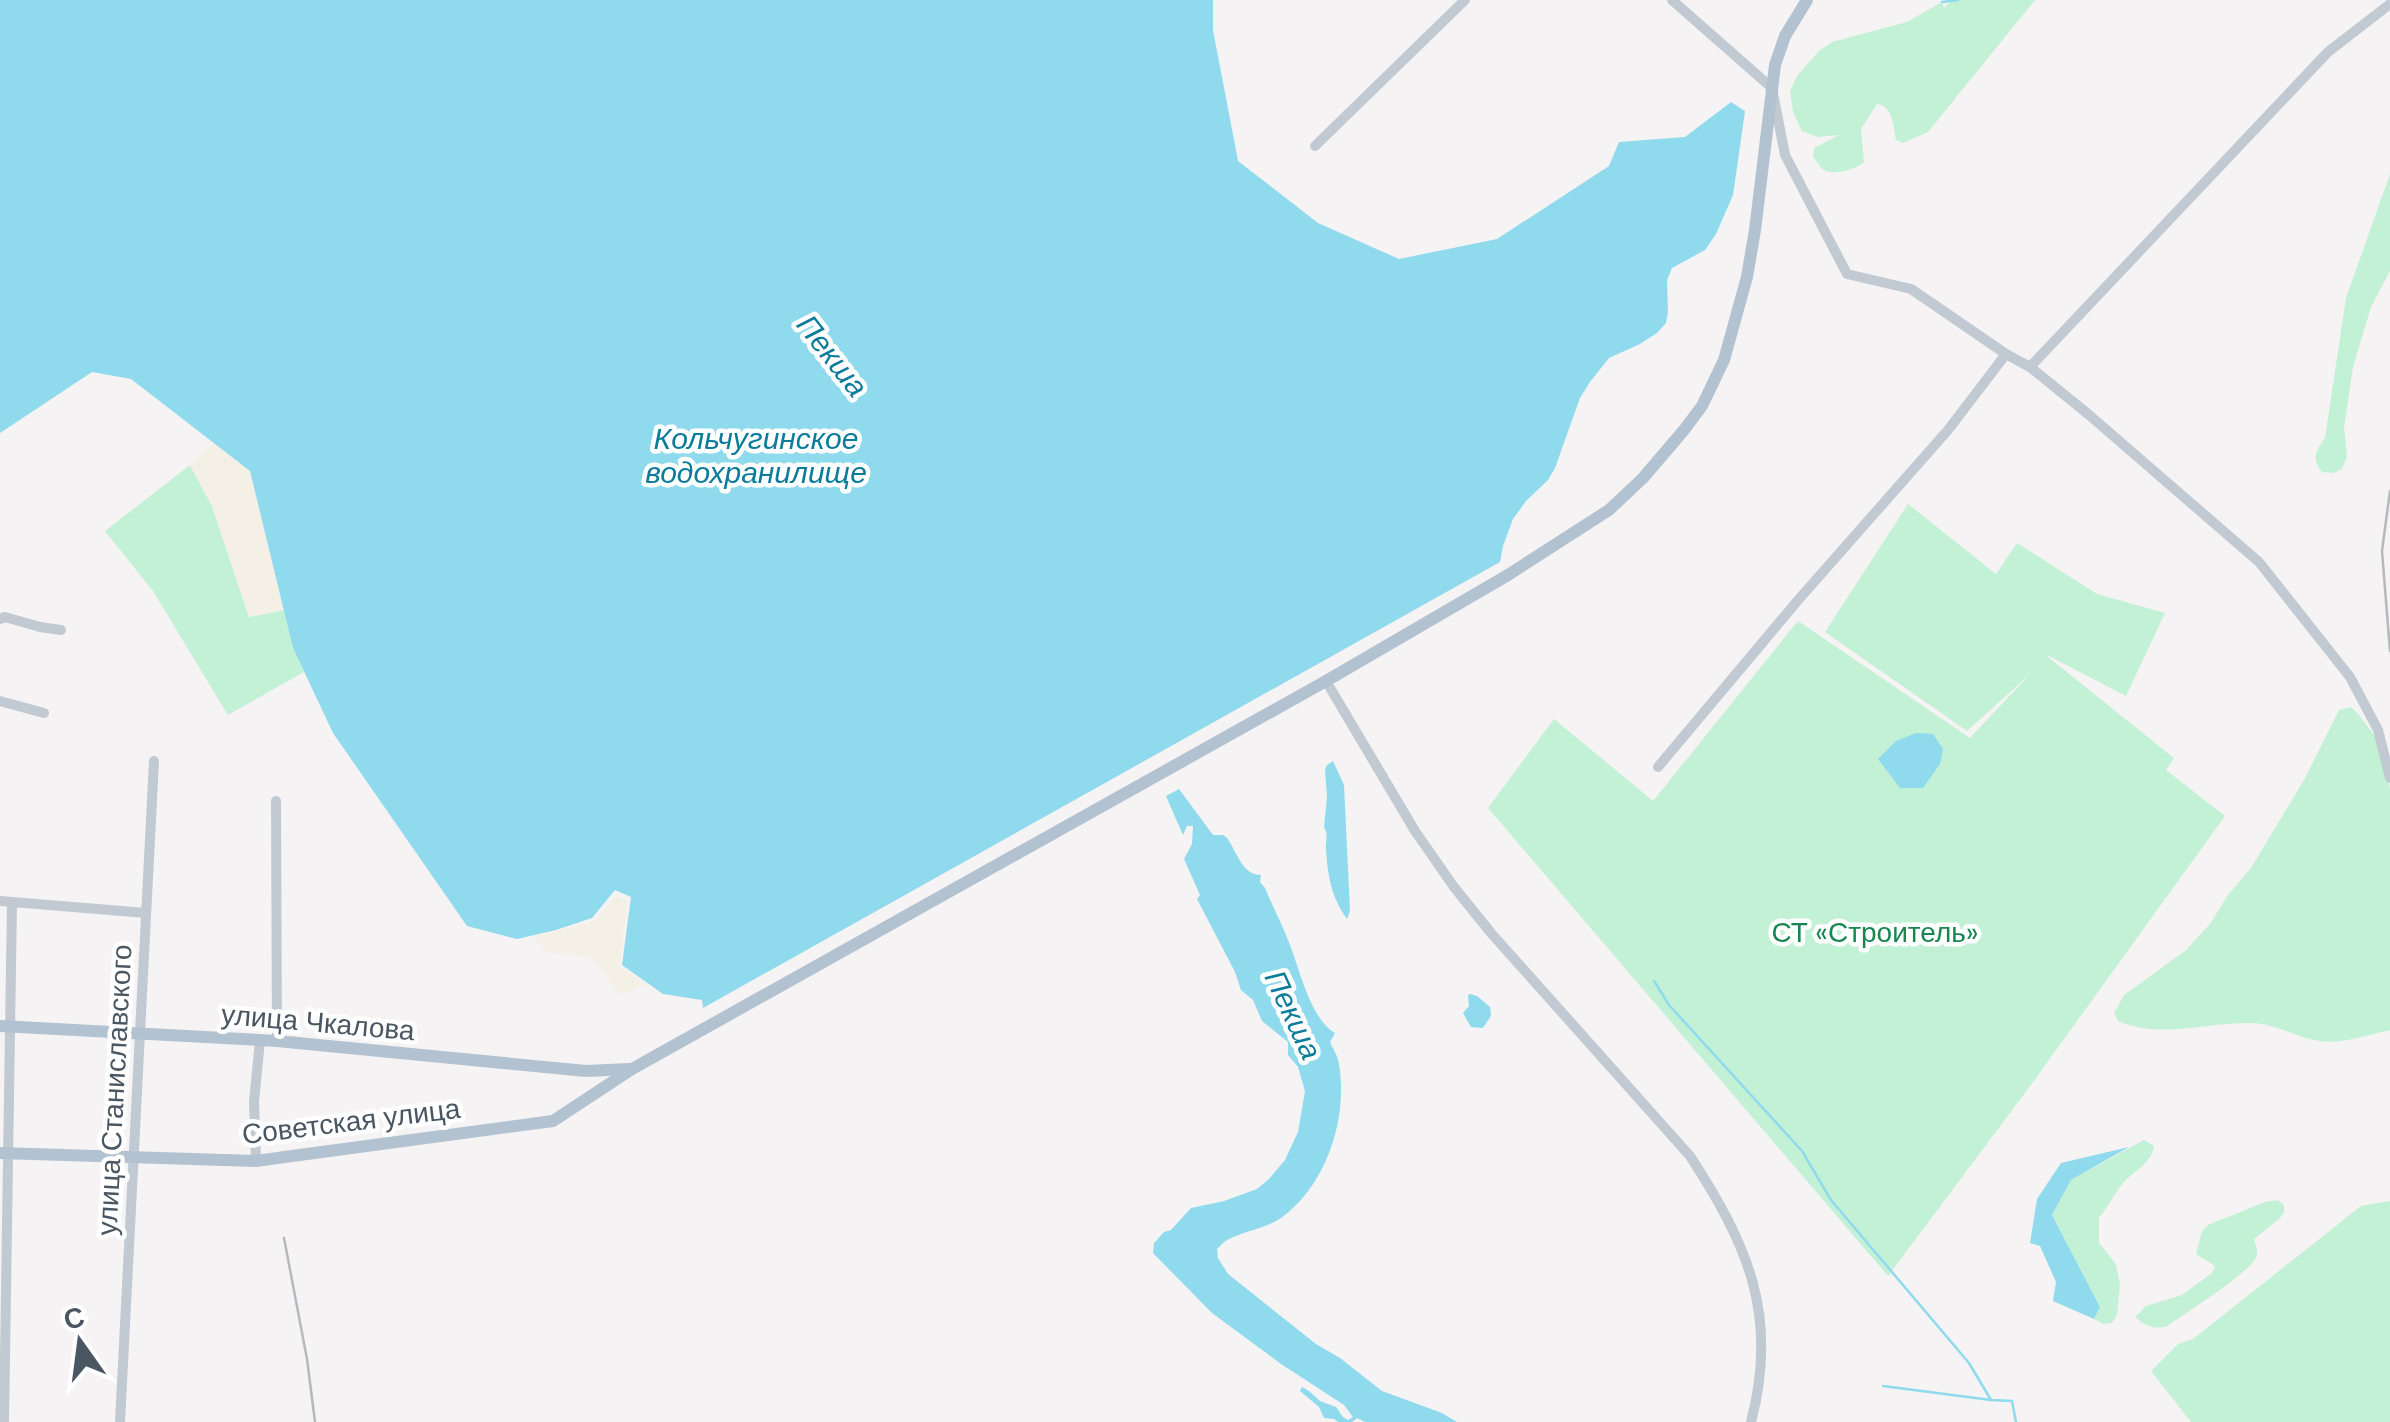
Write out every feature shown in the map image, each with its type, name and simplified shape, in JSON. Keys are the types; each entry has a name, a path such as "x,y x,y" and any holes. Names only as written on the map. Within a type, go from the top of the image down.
{"main road":[{"name":"Советская улица","path":"4,1153 256,1160 552,1121 632,1069 1508,575 1609,510 1665,454 1702,406 1724,360 1747,277 1780,50 1807,0"},
{"name":"улица Чкалова","path":"5,1027 277,1041 586,1072 632,1069"}],"street":[{"path":"1315,146 1465,0"},
{"path":"1672,0 1772,88 1786,155 1847,274 1911,289 2030,368 2259,562 2350,677 2378,730 2390,778"},
{"path":"2030,368 2328,52 2390,4"},
{"path":"1658,767 1948,430 2006,354"},
{"path":"0,619 61,630"},
{"path":"1326,680 1454,887 1690,1156 1710,1186 1745,1256 1762,1326 1762,1365 1751,1422"},
{"path":"0,702 44,713"},
{"name":"улица Станиславского","path":"120,1422 154,761"},
{"path":"276,801 277,1041"},
{"path":"4,1422 6,902 146,913"},
{"path":"256,1160 254,1101 260,1040"}],"green space":[{"path":"1952,0 2035,0 1928,132 1903,143 1896,140 1889,113 1877,104 1861,129 1864,162 1839,172 1823,169 1813,157 1814,148 1839,135 1817,137 1802,131 1793,112 1790,91 1797,76 1832,42 1907,22 1942,2 1944,8"},
{"path":"2390,174 2390,271 2371,307 2353,367 2344,428 2347,457 2342,469 2322,472 2316,455 2325,438 2346,298"},
{"path":"190,465 212,506 249,617 284,610 293,648 304,672 228,715 153,591 105,531"},
{"name":"СТ «Строитель»","path":"1908,504 1996,574 2017,543 2097,594 2165,613 2126,696 2048,657 2174,758 2166,770 2225,816 1888,1276 1488,808 1554,719 1653,801 1798,621 1970,738 2030,674 1967,731 1825,632"},
{"path":"2351,707 2379,742 2390,789 2390,1030 2333,1042 2257,1023 2166,1030 2118,1021 2114,1013 2124,995 2185,951 2210,924 2251,868 2304,780 2339,710"},
{"path":"2144,1140 2154,1146 2150,1157 2123,1183 2099,1218 2099,1243 2116,1264 2120,1285 2117,1314 2112,1323 2103,1324 2094,1319 2100,1307 2052,1215 2071,1180"},
{"path":"2278,1200 2284,1205 2284,1212 2254,1239 2257,1255 2244,1271 2167,1326 2150,1326 2135,1317 2146,1306 2182,1295 2212,1273 2215,1266 2196,1254 2202,1231 2208,1225"},
{"path":"2390,1201 2390,1422 2191,1422 2151,1371 2178,1344 2193,1339 2361,1206"}],"sand":[{"path":"214,443 250,471 284,610 249,617 212,506 190,465"},
{"path":"616,896 627,900 620,966 646,985 621,996 592,957 544,951 535,937 595,921"}],"water":[{"name":"Кольчугинское водохранилище","path":"0,0 1213,0 1213,30 1238,161 1318,223 1399,259 1497,239 1609,166 1619,142 1685,137 1731,102 1745,111 1733,195 1716,234 1705,250 1672,268 1667,280 1666,323 1640,344 1609,358 1590,382 1580,398 1555,468 1513,519 1500,562 703,1008 702,1000 663,994 622,965 631,897 615,890 592,918 556,930 517,939 467,926 333,733 293,648 250,471 131,379 92,372 0,433"},
{"path":"1916,733 1933,734 1943,749 1940,764 1923,788 1900,788 1878,759 1896,741"},
{"path":"1333,761 1344,785 1350,911 1347,919 1329,878 1324,827 1325,769"},
{"name":"Пекша","path":"1179,789 1213,835 1227,838 1245,867 1261,875 1260,882 1285,933 1312,1004 1335,1033 1330,1042 1338,1061 1341,1085 1331,1149 1311,1188 1281,1218 1224,1242 1217,1249 1218,1258 1228,1274 1382,1391 1457,1422 1365,1422 1357,1418 1352,1422 1338,1422 1324,1418 1319,1407 1300,1391 1302,1387 1336,1407 1348,1420 1353,1417 1344,1405 1212,1313 1153,1253 1154,1243 1191,1208 1257,1189 1269,1179 1285,1160 1298,1132 1305,1091 1298,1067 1288,1055 1288,1042 1262,1021 1253,1000 1241,990 1197,899 1200,895 1184,859 1192,844 1193,826 1187,826 1183,835 1166,796"},
{"path":"1470,994 1490,1007 1491,1016 1483,1028 1471,1027 1463,1013 1469,1006"},
{"path":"2129,1147 2071,1180 2052,1215 2100,1307 2094,1319 2053,1301 2056,1282 2040,1246 2030,1243 2037,1199 2061,1163"}],"waterway":[{"path":"1942,2 1958,0"},
{"path":"1654,981 1669,1005 1802,1151 1831,1200 1969,1363 1991,1400 2012,1401 2016,1422"},
{"path":"1883,1386 1991,1400"}],"railway":[{"path":"2390,491 2382,551 2390,651"},
{"path":"284,1238 315,1422"}]}
